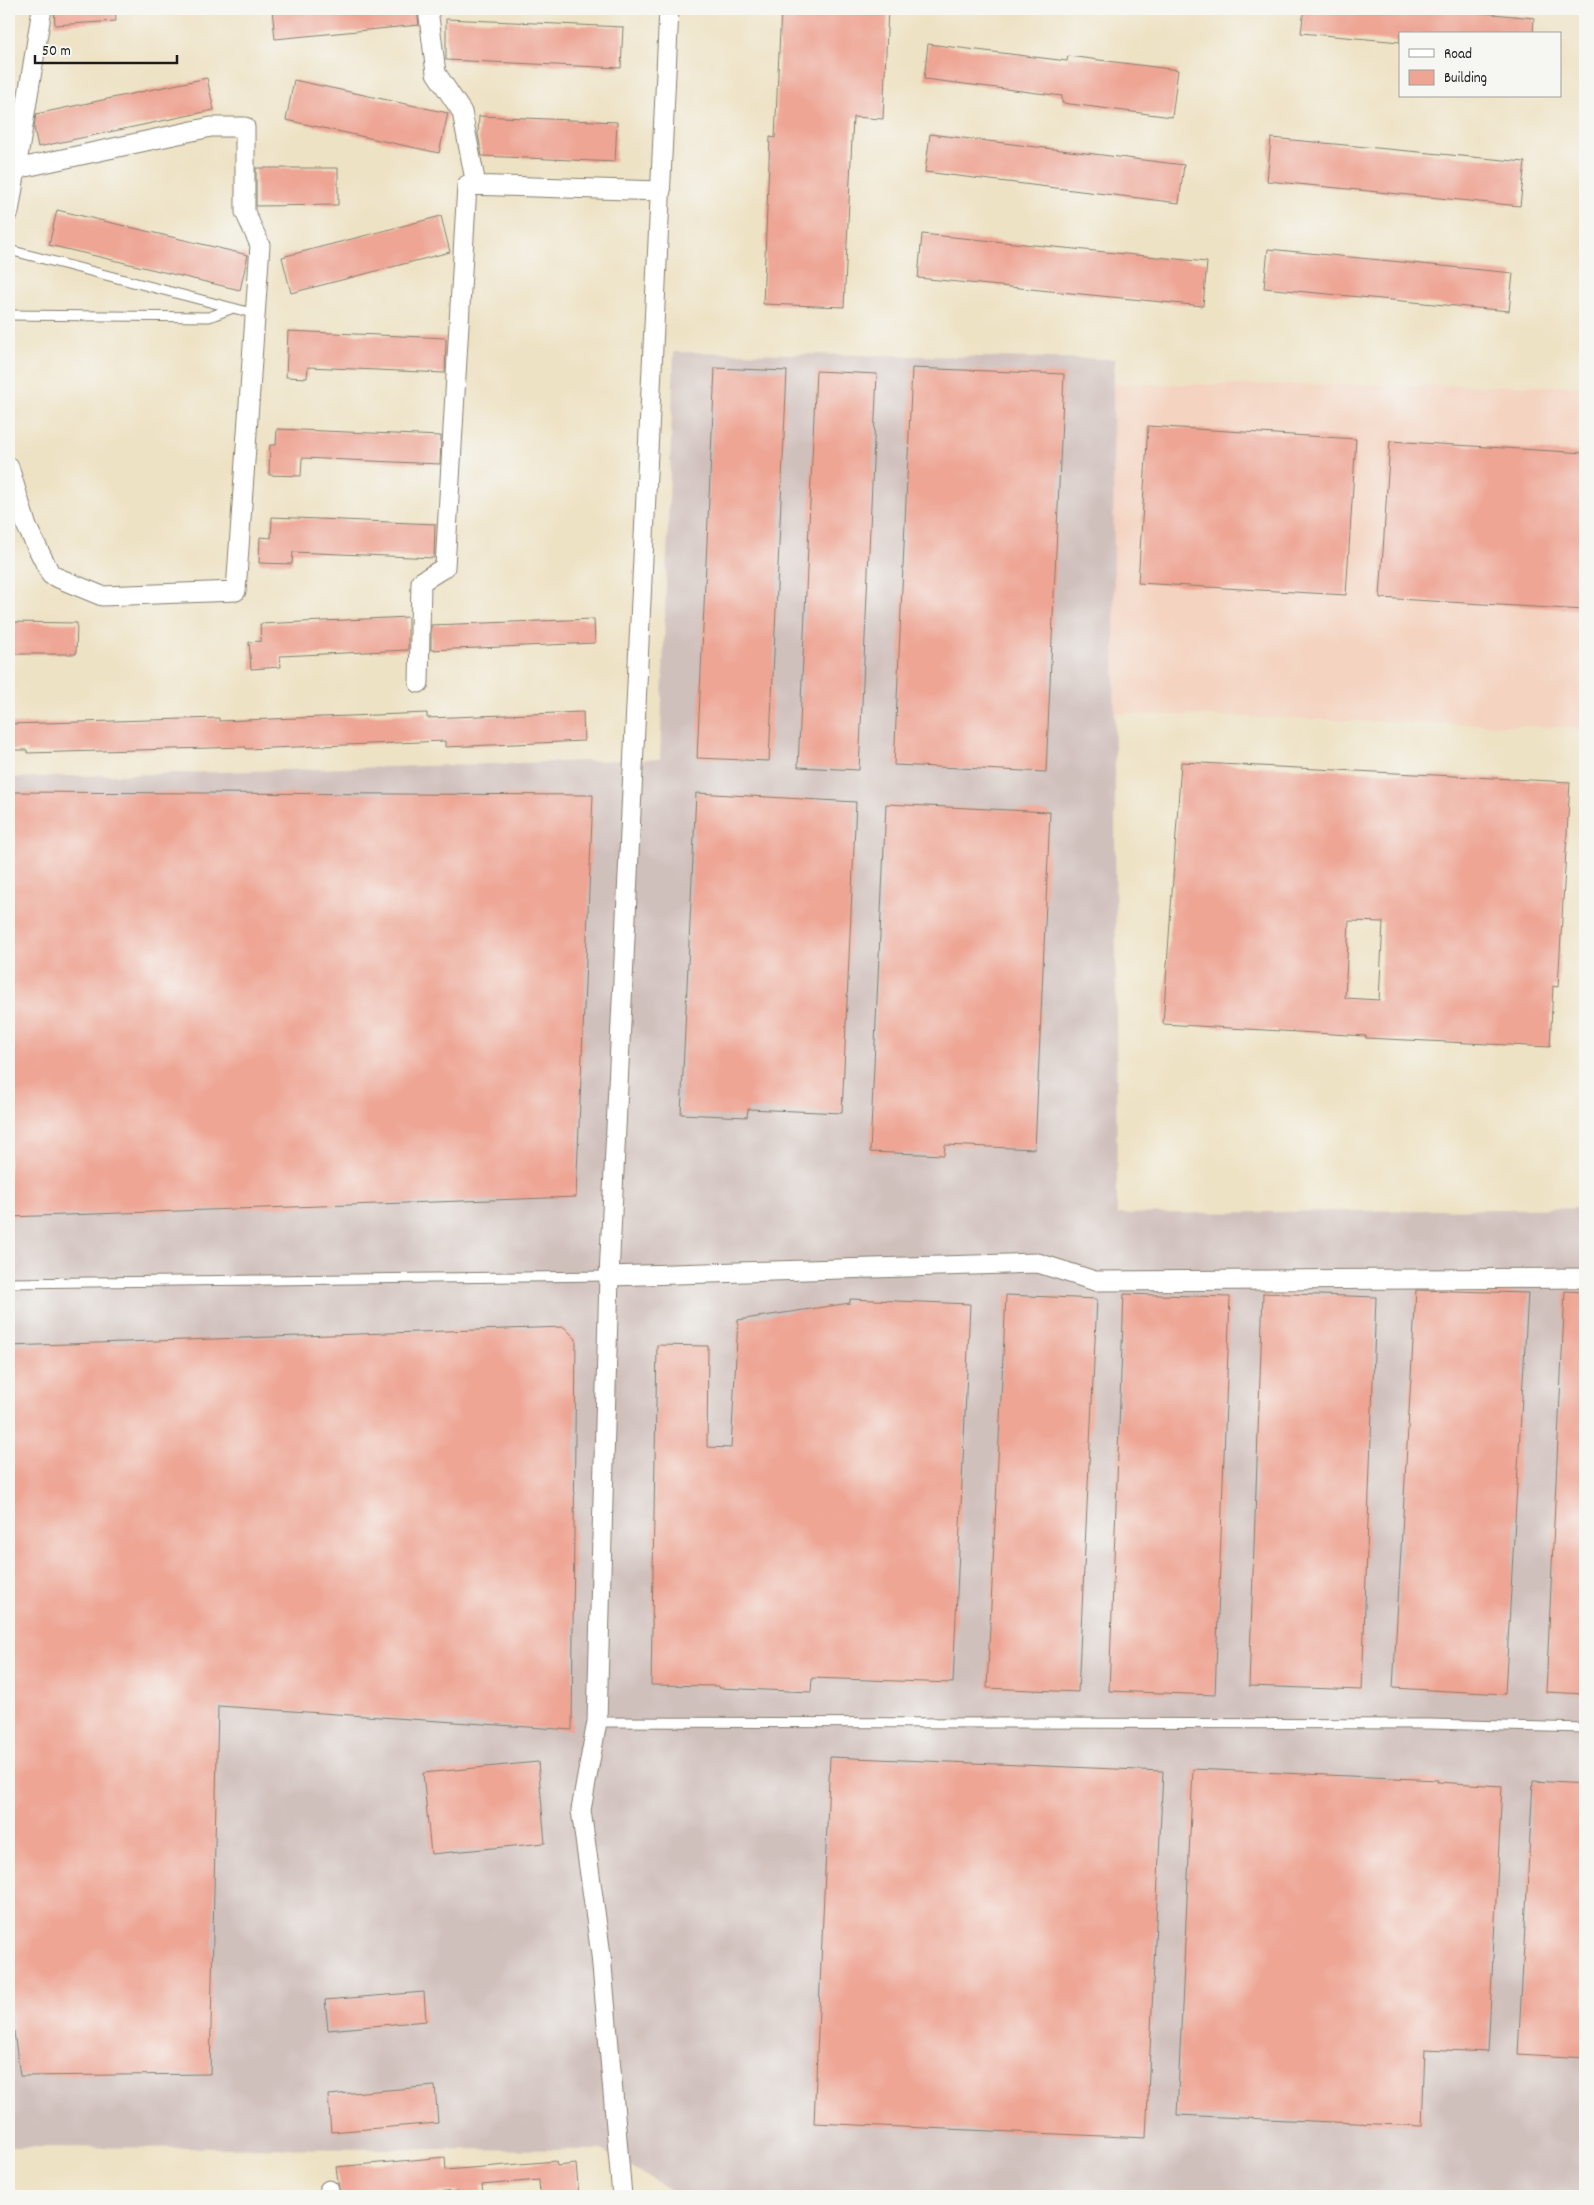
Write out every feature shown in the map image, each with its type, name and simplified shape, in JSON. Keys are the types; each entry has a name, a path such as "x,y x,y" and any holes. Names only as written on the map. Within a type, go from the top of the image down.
{"street":[{"path":"9,212 10,190 16,170 42,9"},
{"path":"428,9 436,73 462,112 476,185"},
{"path":"622,2196 601,1955 581,1810 597,1722 609,1276 669,9"},
{"path":"9,467 28,527 51,575 102,596 236,591 260,245 245,212 245,127 211,127 16,170"},
{"path":"419,683 421,582 445,567 467,185 661,191"},
{"path":"609,1276 1038,1263 1095,1281 1585,1278"}],"lane":[{"path":"9,250 256,314"},
{"path":"9,315 209,317 233,308"},
{"path":"9,1283 609,1276"},
{"path":"597,1722 1430,1724 1585,1728"}],"shaded area":[{"path":"674,352 1115,359 1113,384 1117,1214 1585,1208 1585,2196 682,2196 601,2150 9,2147 9,778 660,759"},
{"path":"1113,384 1585,386 1585,728 1114,713"}],"building":[{"path":"54,9 115,9 116,21 55,25"},
{"path":"272,9 417,9 419,25 275,39"},
{"path":"781,9 888,9 883,119 853,117 844,307 763,304 770,137 775,138"},
{"path":"1304,9 1442,9 1534,18 1533,32 1399,32 1399,42 1301,33"},
{"path":"446,19 623,27 621,68 446,60"},
{"path":"928,44 1067,61 1068,56 1178,70 1172,117 1062,103 1062,96 924,79"},
{"path":"207,78 214,110 38,147 34,128 36,114"},
{"path":"294,80 448,113 439,153 286,120"},
{"path":"479,116 617,122 615,162 482,156 478,134"},
{"path":"930,134 1184,165 1179,203 925,172"},
{"path":"1271,138 1525,162 1520,206 1267,181"},
{"path":"256,168 338,168 338,205 256,206"},
{"path":"57,210 248,255 240,290 49,245"},
{"path":"441,216 450,252 291,293 282,257"},
{"path":"922,234 1207,262 1203,306 918,278"},
{"path":"1268,249 1513,273 1509,311 1264,288"},
{"path":"288,331 446,338 445,373 308,367 307,378 286,377"},
{"path":"715,368 787,371 769,761 697,758"},
{"path":"912,368 1064,374 1046,772 894,765"},
{"path":"816,371 877,374 859,770 798,767"},
{"path":"1148,426 1356,439 1346,595 1138,583"},
{"path":"277,429 441,436 440,464 302,458 301,476 269,475 270,445 276,445"},
{"path":"1390,441 1585,453 1585,610 1380,598"},
{"path":"272,517 435,524 434,558 293,552 292,564 259,563 260,537 271,538"},
{"path":"408,617 408,650 280,656 281,667 251,669 249,642 261,641 260,624"},
{"path":"594,619 595,643 431,650 431,625"},
{"path":"9,622 77,623 76,654 9,654"},
{"path":"583,712 584,741 445,747 445,741 246,749 246,747 27,753 27,750 9,750 9,724 219,718 219,721 427,713 427,718"},
{"path":"1181,762 1570,782 1558,987 1553,986 1550,1047 1366,1038 1366,1036 1163,1024","holes":["1349,921 1383,922 1379,1000 1345,998"]},
{"path":"9,792 593,795 576,1197 9,1217"},
{"path":"696,793 856,802 842,1113 748,1109 747,1117 681,1114"},
{"path":"886,804 1050,812 1035,1149 945,1145 944,1155 870,1152"},
{"path":"1416,1290 1528,1293 1505,1694 1393,1688"},
{"path":"1565,1291 1585,1292 1585,1694 1546,1692"},
{"path":"1263,1293 1376,1297 1362,1690 1249,1686"},
{"path":"1124,1294 1230,1297 1215,1695 1109,1691"},
{"path":"1006,1295 1097,1299 1078,1692 987,1688"},
{"path":"850,1299 970,1304 953,1683 812,1678 811,1692 719,1688 719,1686 651,1685 657,1345 708,1346 707,1447 731,1448 738,1320 850,1303"},
{"path":"564,1327 576,1339 572,1730 218,1706 210,2074 20,2076 9,1995 9,1346"},
{"path":"830,1757 1163,1771 1146,2138 814,2123"},
{"path":"538,1762 545,1843 431,1854 423,1773"},
{"path":"1193,1769 1438,1780 1437,1782 1502,1786 1488,2052 1425,2049 1422,2126 1177,2115"},
{"path":"1533,1781 1585,1784 1585,2058 1518,2054"},
{"path":"424,1992 426,2021 328,2030 325,2000"},
{"path":"435,2086 438,2123 331,2132 328,2095"},
{"path":"445,2157 446,2170 556,2161 557,2166 576,2164 579,2196 540,2196 539,2180 482,2185 483,2196 459,2196 458,2191 395,2196 340,2196 336,2167"}]}
